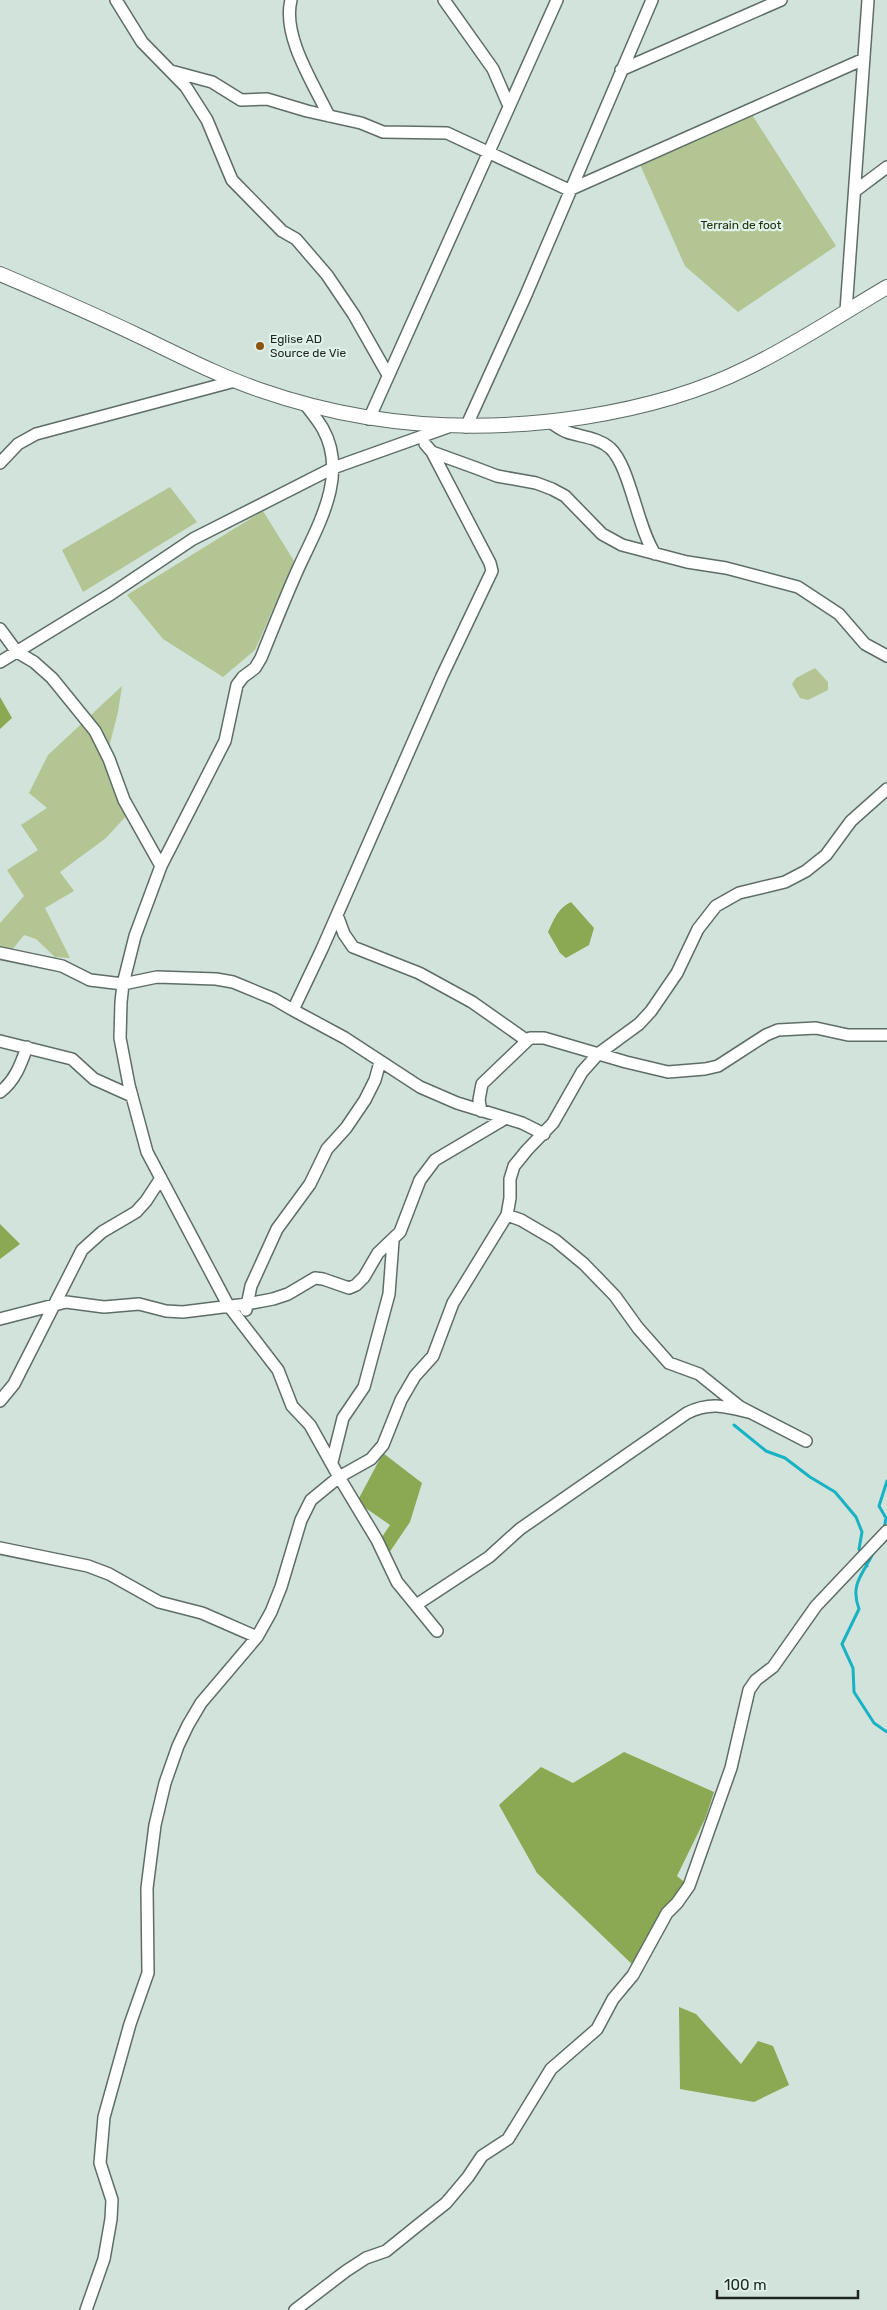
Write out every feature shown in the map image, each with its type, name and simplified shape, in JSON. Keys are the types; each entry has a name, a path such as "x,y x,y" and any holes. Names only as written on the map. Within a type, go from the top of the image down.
{"main road":[{"path":"0,274 89,312 235,381 305,404 369,419 450,426 550,422 635,408 702,388 746,369 887,287"}],"street":[{"path":"116,0 142,42 186,87 207,120 232,180 282,231 296,239 327,275 354,315 388,375"},
{"path":"291,0 289,21 295,45 329,116"},
{"path":"444,0 493,69 509,106"},
{"path":"466,426 525,297 569,190 652,0"},
{"path":"621,70 780,0"},
{"path":"846,311 868,0"},
{"path":"369,419 509,106 559,1"},
{"path":"171,71 212,82 241,100 267,99 361,123 383,132 447,133 488,154 569,190 864,59"},
{"path":"854,191 887,167"},
{"path":"0,463 18,444 36,434 235,381"},
{"path":"305,404 326,435 333,468 332,487 322,518 258,664 237,685 225,741 161,866 135,936 123,984 120,1038 145,1146 228,1305 275,1366 292,1406 310,1425 332,1462 338,1477 377,1540 397,1582 437,1631"},
{"path":"550,422 568,432 603,443 614,452 622,465 641,524 655,554"},
{"path":"0,662 111,594 193,539 333,468 450,426"},
{"path":"293,1010 438,685 492,570 488,557 429,448 497,476 536,483 552,489 565,496 592,524 612,540 632,548 702,565 726,568 798,587 839,614 865,644 887,656"},
{"path":"0,629 17,652 34,662 52,678 95,731 109,759 124,800 161,866"},
{"path":"86,2310 104,2259 111,2219 112,2200 100,2163 104,2117 124,2042 148,1973 147,1888 155,1825 165,1783 178,1746 201,1703 257,1637 271,1612 281,1587 301,1520 311,1500 338,1477 370,1459 383,1446 401,1400 415,1376 433,1356 453,1303 507,1215 510,1198 510,1179 514,1166 544,1134 559,1114 582,1072 598,1054 634,1028 651,1011 677,973 698,929 716,906 739,893 785,882 806,871 826,855 851,822 887,789"},
{"path":"337,915 344,934 353,947 426,977 472,1002 526,1040"},
{"path":"0,953 62,966 90,980 123,984 157,977 216,979 241,986 293,1010 345,1038 420,1087 544,1134"},
{"path":"481,1111 479,1100 482,1084 530,1038 544,1038 661,1071 694,1071 718,1066 766,1035 778,1030 816,1028 848,1035 887,1035"},
{"path":"0,1041 72,1059 94,1079 132,1096"},
{"path":"0,1092 10,1083 17,1072 27,1047"},
{"path":"242,1324 251,1286 280,1222 310,1184 327,1148 346,1128 365,1100 375,1080 380,1062"},
{"path":"0,1319 56,1303 75,1302 104,1307 139,1304 166,1311 183,1312 247,1304 288,1294 315,1278 349,1288 356,1285 364,1277 378,1253 393,1241 407,1218 420,1180 435,1160 506,1118"},
{"path":"0,1401 14,1384 82,1250 102,1232 136,1212 161,1178"},
{"path":"507,1215 520,1220 566,1247 615,1296 638,1328 668,1363 699,1374 748,1412 806,1441"},
{"path":"332,1462 343,1418 364,1387 389,1294 393,1241"},
{"path":"416,1606 489,1557 520,1529 687,1413 702,1406 713,1405 748,1412"},
{"path":"295,2310 366,2258 386,2251 446,2203 468,2177 482,2156 508,2139 551,2070 597,2029 613,1999 632,1975 667,1913 689,1886 731,1768 749,1690 756,1680 773,1667 816,1606 887,1531"},
{"path":"0,1548 88,1566 109,1574 159,1602 202,1613 257,1637"}],"green space":[{"name":"Terrain de foot","path":"749,110 836,246 738,312 685,266 638,160"},
{"path":"170,487 197,522 83,592 62,550"},
{"path":"263,511 294,561 255,650 223,677 163,639 127,595"},
{"path":"815,668 828,682 828,690 808,700 800,698 792,684 796,678"},
{"path":"122,686 118,712 107,755 128,814 106,838 60,872 74,891 45,908 70,958 55,957 36,939 24,935 8,955 0,954 0,923 24,896 7,870 38,850 21,825 47,808 29,793 48,755"},
{"path":"0,697 12,718 0,729"},
{"path":"571,902 594,928 589,945 566,958 560,953 548,932 554,918"},
{"path":"0,1224 20,1244 0,1259"},
{"path":"383,1453 422,1483 410,1522 387,1556 378,1543 390,1525 357,1502"},
{"path":"624,1752 714,1792 705,1819 677,1876 689,1886 636,1968 537,1873 499,1805 541,1767 573,1783"},
{"path":"679,2007 696,2014 741,2064 758,2041 773,2046 789,2085 754,2102 680,2089"}],"waterway":[{"path":"734,1425 766,1451 785,1458 810,1477 835,1492 856,1517 862,1532 859,1549 867,1566"},
{"path":"884,1529 886,1518 879,1506 887,1481"},
{"path":"875,1549 857,1584 856,1600 859,1609 842,1644 853,1668 854,1692 874,1723 887,1732"}],"place":[{"name":"Eglise AD Source de Vie","path":"260,346"}]}
